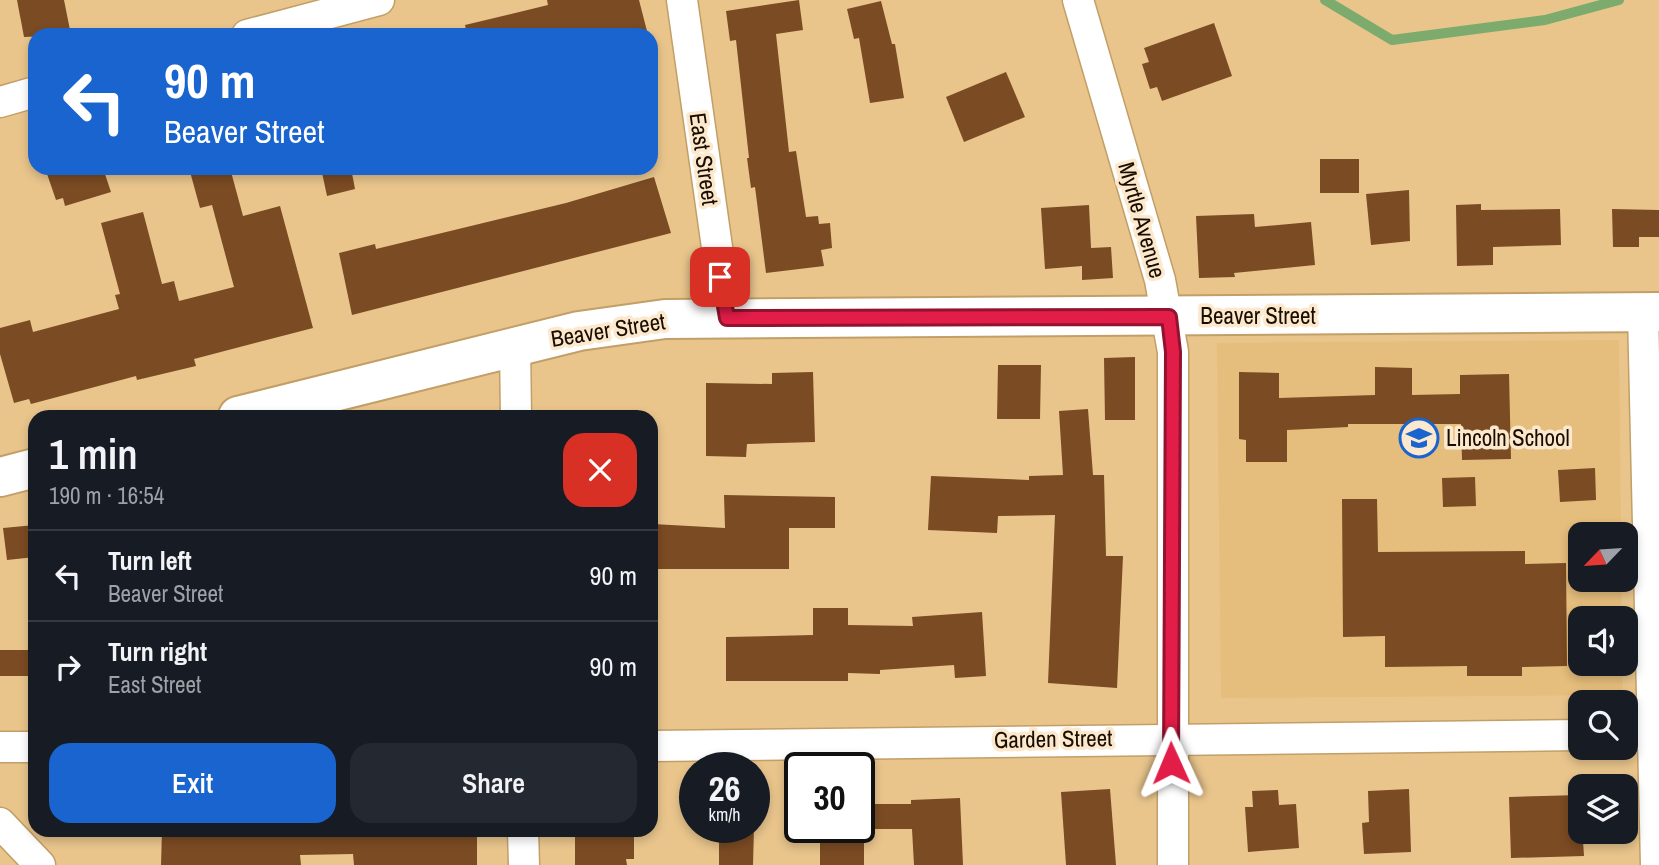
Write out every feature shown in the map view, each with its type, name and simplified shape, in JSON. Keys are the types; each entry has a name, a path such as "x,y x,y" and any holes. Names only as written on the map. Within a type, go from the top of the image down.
{"street":[{"path":"267,28 330,6 379,0"},
{"name":"East Street","path":"682,0 727,318"},
{"name":"Myrtle Avenue","path":"1078,0 1169,317 1173,352 1173,865"},
{"path":"0,102 28,94"},
{"path":"1651,312 1657,734 1656,865"},
{"name":"Beaver Street","path":"262,410 515,346 615,325 727,318 1651,312"},
{"path":"515,346 516,410"},
{"path":"0,477 28,470"},
{"path":"1638,734 1657,734"},
{"name":"Garden Street","path":"658,746 1171,737 1568,735"},
{"path":"0,747 28,747"},
{"path":"0,823 40,865"},
{"path":"523,837 524,865"}],"shaded area":[{"name":"Lincoln School","path":"1619,340 1621,522 1568,522 1568,592 1621,592 1622,606 1568,606 1568,676 1622,676 1623,690 1568,690 1568,695 1221,698 1217,343"}],"building":[{"path":"17,0 64,0 70,28 28,28 28,37 24,37"},
{"path":"547,0 639,0 646,28 466,28 465,25 548,5"},
{"path":"799,0 803,30 776,34 789,152 796,151 806,217 818,216 819,224 830,223 832,248 821,250 824,266 766,273 755,187 751,188 747,158 736,40 730,41 726,11"},
{"path":"881,1 892,44 895,44 904,98 870,103 859,38 854,39 847,9"},
{"path":"1214,23 1232,76 1162,101 1157,87 1150,89 1142,64 1149,62 1144,48"},
{"path":"1006,72 1025,117 964,142 946,97"},
{"path":"1320,159 1359,159 1359,193 1320,193"},
{"path":"47,175 105,175 111,192 65,206 63,198 56,200"},
{"path":"191,175 232,175 243,216 280,206 313,328 194,359 196,366 137,380 136,376 31,404 29,399 14,403 0,354 0,328 30,320 33,332 119,309 115,295 120,294 101,223 143,212 162,284 174,281 179,301 234,287 212,205 200,208"},
{"path":"322,175 352,175 355,189 327,196"},
{"path":"654,177 671,233 352,315 339,253 375,244 376,249 566,203"},
{"path":"1409,190 1410,241 1371,245 1366,194"},
{"path":"1481,204 1481,210 1560,209 1561,245 1493,247 1493,265 1457,266 1456,205"},
{"path":"1089,205 1091,248 1111,247 1113,278 1082,280 1082,266 1045,269 1041,208"},
{"path":"1612,209 1659,210 1659,237 1639,237 1639,247 1613,247"},
{"path":"1254,214 1255,227 1311,222 1315,265 1234,273 1235,277 1199,278 1196,216"},
{"path":"1135,357 1135,420 1105,420 1104,358"},
{"path":"998,365 1041,365 1040,419 997,419"},
{"path":"1375,367 1412,368 1412,395 1460,394 1460,375 1509,374 1511,459 1462,460 1461,424 1348,424 1348,427 1287,430 1287,462 1246,462 1246,440 1239,439 1239,372 1279,373 1279,398 1375,395"},
{"path":"813,372 815,442 747,444 746,457 706,456 706,383 772,384 772,373"},
{"path":"1088,409 1093,475 1104,475 1106,556 1123,556 1117,688 1048,683 1055,515 998,516 997,533 928,530 931,476 1029,480 1029,476 1063,475 1059,411"},
{"path":"1595,468 1596,500 1560,502 1558,470"},
{"path":"1475,477 1476,506 1443,507 1442,478"},
{"path":"724,495 835,497 835,528 789,528 789,569 658,569 658,524 725,528"},
{"path":"1342,499 1377,499 1378,552 1525,551 1525,564 1566,563 1567,666 1522,667 1522,676 1467,676 1467,666 1385,667 1385,636 1343,637"},
{"path":"28,526 28,558 7,560 3,528"},
{"path":"813,608 848,608 848,625 913,626 912,617 982,612 986,676 955,678 954,665 880,670 880,674 848,673 848,681 726,681 726,637 813,635"},
{"path":"0,650 28,650 28,676 0,676"},
{"path":"1110,789 1116,865 1066,865 1061,792"},
{"path":"1409,789 1411,852 1364,854 1362,823 1369,822 1368,791"},
{"path":"1278,790 1279,805 1296,804 1299,848 1248,852 1245,807 1253,807 1252,791"},
{"path":"1568,795 1568,844 1583,844 1584,856 1511,858 1509,797"},
{"path":"960,798 963,865 914,865 912,829 875,829 875,804 911,804 911,800"},
{"path":"162,837 477,837 477,865 354,865 353,854 300,855 301,865 161,865"},
{"path":"575,837 634,837 634,859 626,859 627,865 575,865"},
{"path":"719,843 754,843 753,865 719,865"},
{"path":"820,843 864,843 864,865 820,865"}],"waterway":[{"path":"1325,0 1392,40 1545,20 1619,0"}],"place":[{"name":"Lincoln School","path":"1419,438"}],"route":[{"path":"720,277 727,318 1169,317 1173,352 1171,763"}]}
